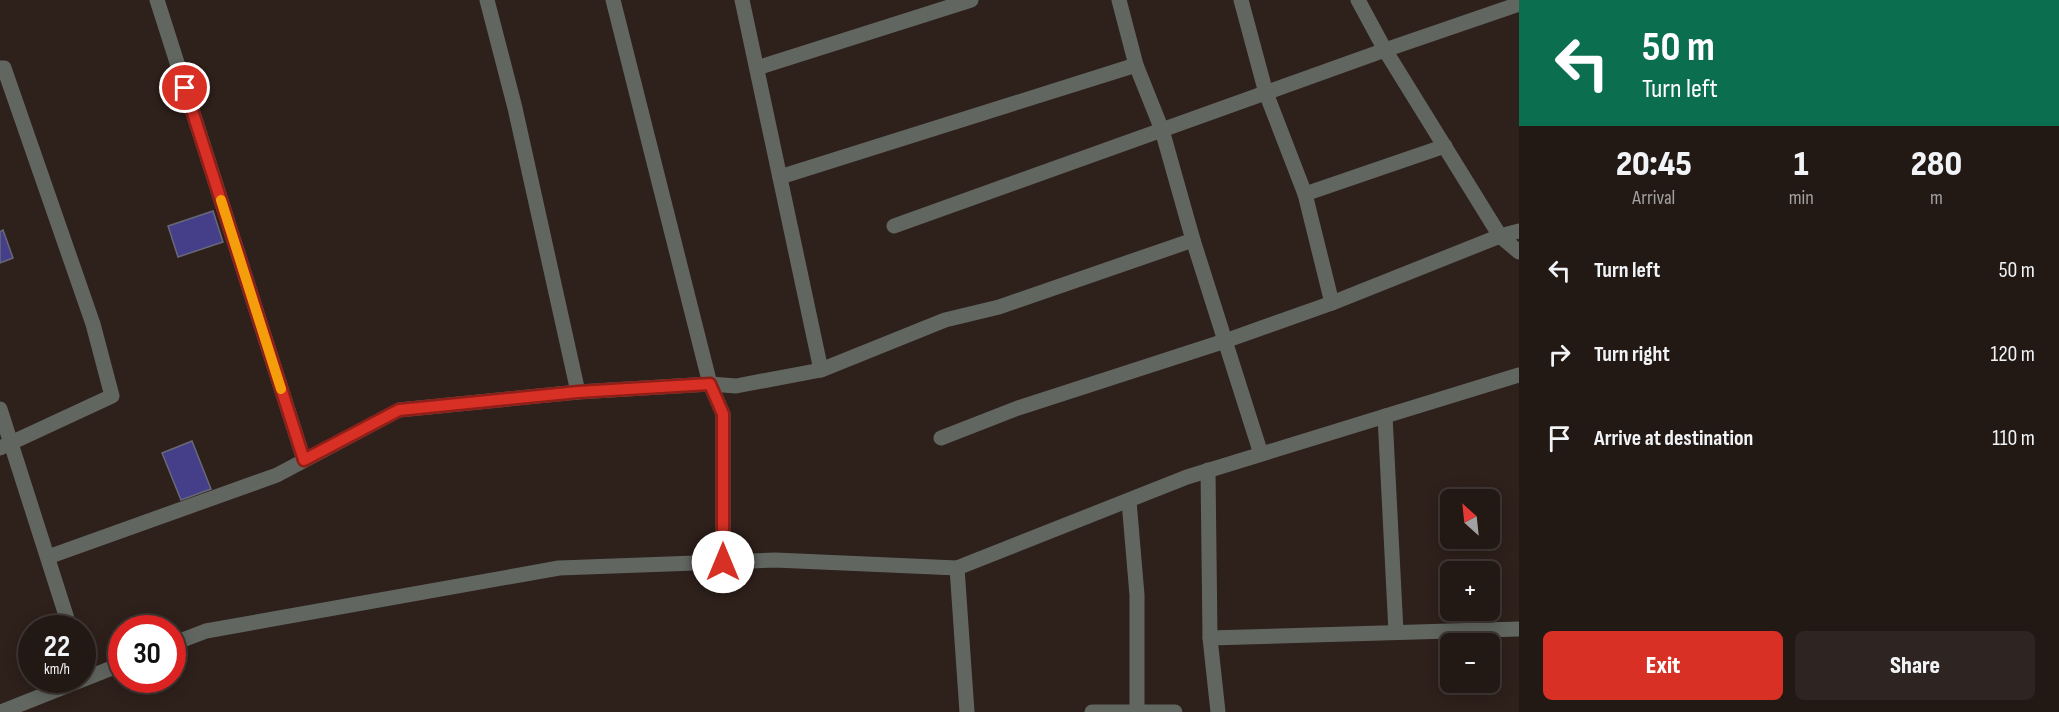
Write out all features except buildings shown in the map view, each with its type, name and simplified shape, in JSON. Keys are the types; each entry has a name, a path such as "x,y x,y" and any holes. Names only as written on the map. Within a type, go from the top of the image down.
{"street":[{"path":"157,0 304,460"},
{"path":"487,0 515,108 578,392"},
{"path":"613,0 710,384 723,414 723,562"},
{"path":"742,0 821,370"},
{"path":"757,68 971,0"},
{"path":"1119,0 1136,65 1162,130 1193,240 1261,454"},
{"path":"1241,0 1266,93 1305,194 1332,303"},
{"path":"1358,0 1385,50 1500,236 1519,252"},
{"path":"894,226 1519,4"},
{"path":"780,177 1136,65"},
{"path":"0,68 4,68 93,324 112,396 6,445"},
{"path":"1305,194 1445,146"},
{"path":"941,438 1018,408 1225,341 1332,303 1500,236 1519,231"},
{"path":"48,557 277,475 399,410 578,392 710,384 736,386 821,370 945,320 999,307 1193,240"},
{"path":"186,639 206,631 559,568 775,560 957,568 1186,477 1519,375"},
{"path":"0,409 6,445 48,557 66,615"},
{"path":"1385,416 1396,632"},
{"path":"1208,470 1210,639 1218,712"},
{"path":"1130,501 1137,595 1137,711"},
{"path":"957,568 967,712"},
{"path":"1210,639 1519,628"},
{"path":"1,712 41,693"},
{"path":"1092,712 1175,712"}],"slow traffic":[{"path":"221,200 281,389"}],"route":[{"path":"185,88 304,460 399,410 578,392 710,384 723,414 723,562"}]}
